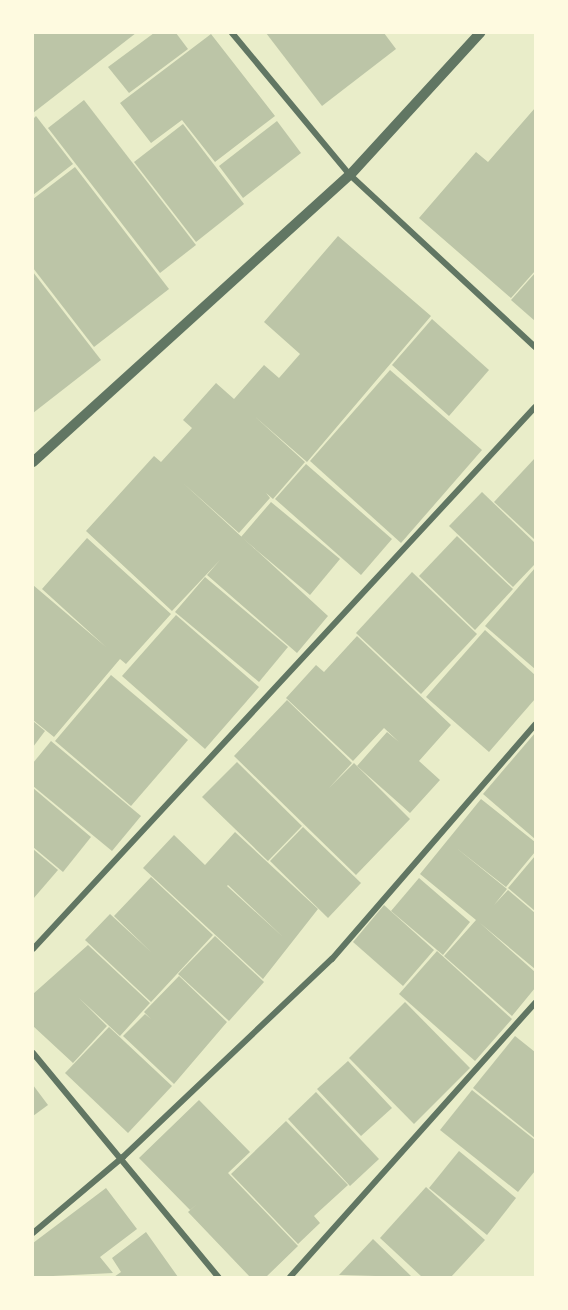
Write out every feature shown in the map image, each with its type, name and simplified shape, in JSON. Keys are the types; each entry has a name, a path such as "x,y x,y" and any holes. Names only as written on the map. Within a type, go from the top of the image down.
{"street":[{"path":"232,33 350,175 535,347"},
{"path":"33,462 350,175 480,33"},
{"path":"33,949 535,407"},
{"path":"33,1233 123,1157 332,959 535,725"},
{"path":"290,1277 535,1003"},
{"path":"33,1053 123,1157 218,1277"}],"building":[{"path":"33,33 136,33 33,113"},
{"path":"154,33 176,33 188,49 129,93 108,67"},
{"path":"266,33 384,33 396,49 322,106"},
{"path":"211,34 275,116 215,162 182,120 151,143 120,103"},
{"path":"84,100 196,245 160,273 48,128"},
{"path":"535,108 535,271 511,298 419,218 476,152 488,162"},
{"path":"36,116 73,164 33,195 33,119"},
{"path":"277,121 301,153 243,198 219,166"},
{"path":"183,124 244,204 196,242 134,162"},
{"path":"75,167 169,289 94,347 33,268 33,199"},
{"path":"338,236 431,316 307,462 252,414 305,462 273,499 266,493 270,498 239,533 183,483 328,616 297,653 207,575 220,560 172,611 86,531 154,456 161,462 192,428 183,420 216,383 234,399 264,365 279,378 300,354 264,322"},
{"path":"33,272 101,360 33,413"},
{"path":"535,273 535,321 511,300"},
{"path":"432,319 489,370 449,416 392,365"},
{"path":"390,370 482,450 401,543 310,461"},
{"path":"535,458 535,540 494,502"},
{"path":"306,464 392,539 361,575 275,499"},
{"path":"482,492 535,543 535,564 513,587 449,526"},
{"path":"271,502 340,559 310,595 241,537"},
{"path":"457,536 513,589 475,630 419,576"},
{"path":"87,538 171,614 126,664 120,659 54,737 33,720 33,585 106,647 42,589"},
{"path":"535,568 535,669 485,626"},
{"path":"412,572 477,634 421,694 356,633"},
{"path":"205,577 288,647 259,682 175,612"},
{"path":"176,615 259,687 205,749 122,676"},
{"path":"485,630 535,675 535,699 489,752 426,697"},
{"path":"357,636 451,725 419,761 440,780 410,813 357,766 387,732 399,742 384,728 353,761 286,698 316,665 324,672"},
{"path":"111,675 188,740 131,806 55,741"},
{"path":"287,700 352,763 329,788 354,763 410,819 356,875 234,756"},
{"path":"33,721 45,731 33,747"},
{"path":"535,733 535,839 483,794"},
{"path":"51,741 141,816 112,851 33,786 33,763"},
{"path":"237,762 302,826 268,861 202,797"},
{"path":"33,788 91,837 63,872 33,847"},
{"path":"481,799 535,842 535,852 506,887 455,847 507,889 494,905 508,890 535,913 535,969 480,923 535,972 535,988 512,1016 444,956 476,920 420,874"},
{"path":"303,827 361,883 328,918 270,861"},
{"path":"235,832 318,909 263,979 143,868 174,835 205,865","holes":["228,885 283,937 227,886"]},
{"path":"33,849 58,870 33,899"},
{"path":"535,856 535,911 508,888"},
{"path":"151,877 213,935 151,1002 85,940 110,914 151,952 114,916"},
{"path":"419,878 470,922 443,955 391,911"},
{"path":"384,905 434,950 403,986 353,942"},
{"path":"215,936 264,982 229,1021 178,974"},
{"path":"88,945 150,1003 120,1036 79,998 107,1026 73,1063 33,1026 33,994"},
{"path":"437,951 512,1019 475,1061 399,994"},
{"path":"179,976 227,1022 174,1084 123,1036 145,1014 151,1019 144,1012"},
{"path":"405,1002 470,1068 414,1124 349,1058"},
{"path":"109,1027 172,1086 128,1133 65,1073"},
{"path":"515,1036 535,1052 535,1138 473,1088"},
{"path":"348,1061 392,1108 361,1136 317,1089"},
{"path":"33,1085 48,1105 33,1116"},
{"path":"472,1090 535,1140 535,1171 518,1192 440,1130"},
{"path":"316,1092 379,1159 350,1186 288,1119"},
{"path":"199,1100 250,1152 228,1173 298,1246 266,1277 250,1277 188,1212 197,1204 190,1210 139,1158"},
{"path":"286,1121 348,1185 314,1216 320,1223 298,1244 231,1174"},
{"path":"459,1151 516,1198 487,1235 429,1188"},
{"path":"426,1187 485,1240 451,1277 422,1277 380,1238"},
{"path":"106,1188 137,1229 100,1257 113,1273 33,1277 33,1243"},
{"path":"146,1232 178,1277 114,1277 121,1272 112,1258"},
{"path":"373,1239 412,1277 339,1275"}]}
